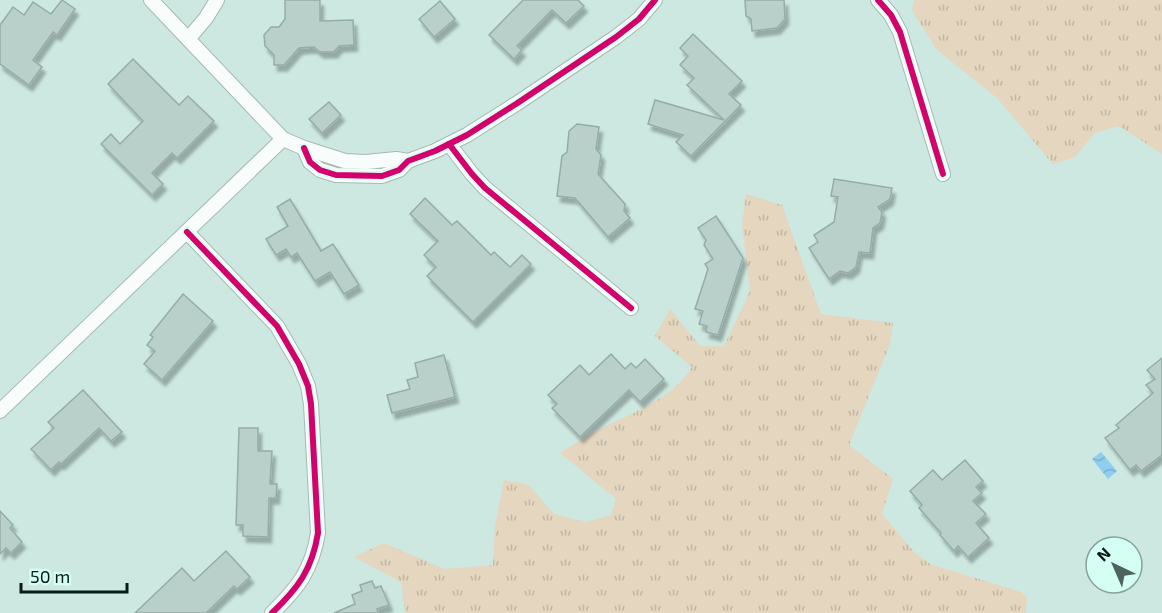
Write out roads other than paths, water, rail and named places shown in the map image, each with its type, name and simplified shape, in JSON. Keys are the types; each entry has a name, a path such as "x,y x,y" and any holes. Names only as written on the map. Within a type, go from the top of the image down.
{"street":[{"path":"151,0 283,139 304,148 310,162 320,170 336,175 382,176 399,170 408,161 449,144 516,104 616,37 639,19 655,0"},
{"path":"189,38 206,18 217,0"},
{"path":"878,0 891,15 900,33 943,174"},
{"path":"0,411 283,139"},
{"path":"449,144 485,188 631,308"},
{"path":"187,232 277,326 299,363 308,386 318,533 315,551 301,582 272,613"}],"water":[{"path":"1101,452 1117,471 1108,479 1092,459"}]}
